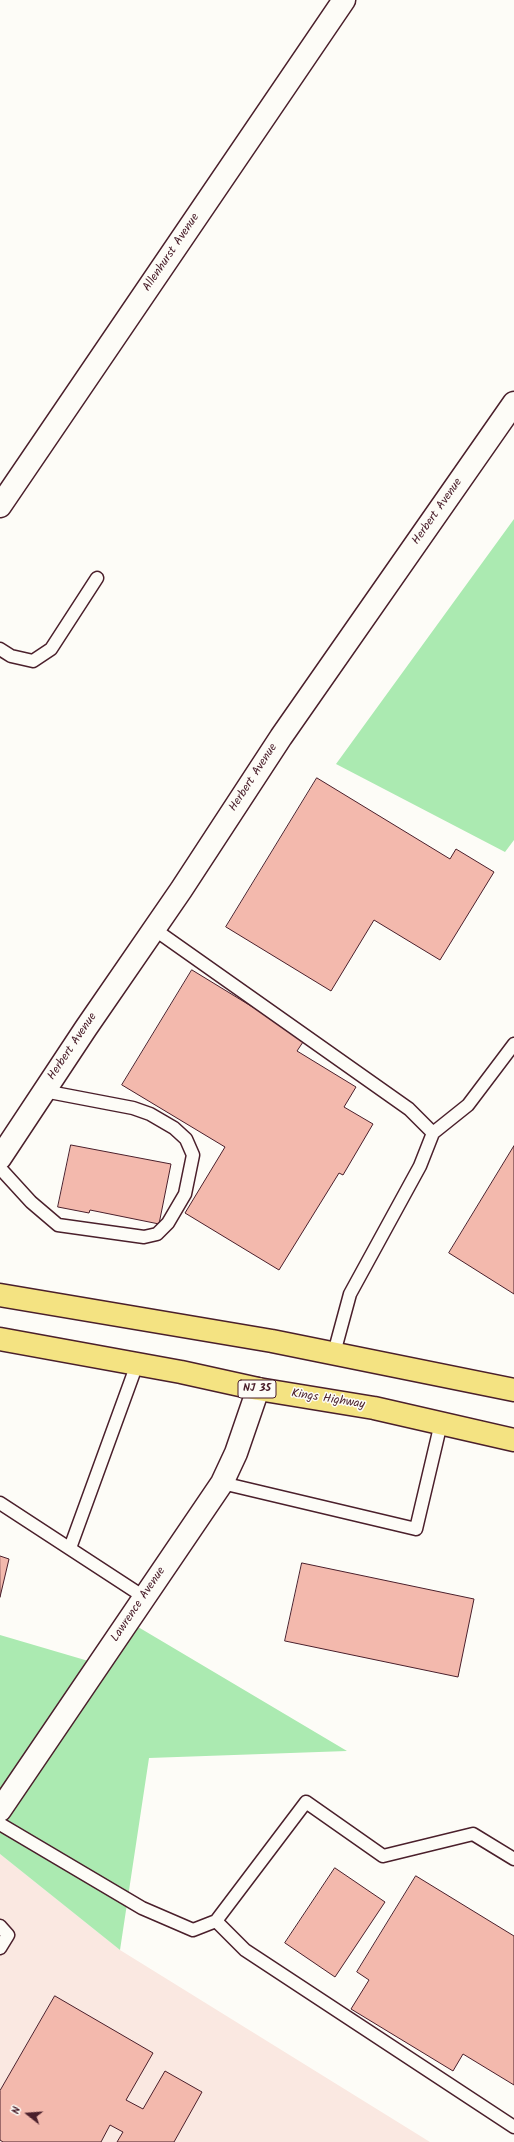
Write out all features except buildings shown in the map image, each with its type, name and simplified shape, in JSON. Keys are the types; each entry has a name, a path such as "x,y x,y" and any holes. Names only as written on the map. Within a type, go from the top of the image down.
{"main road":[{"path":"0,1295 268,1340 514,1390"},
{"name":"Kings Highway","path":"0,1339 137,1364 258,1389 374,1408 514,1440"}],"street":[{"name":"Allenhurst Avenue","path":"0,506 344,0"},
{"name":"Herbert Avenue","path":"0,1158 281,737 514,403"},
{"name":"Lawrence Avenue","path":"0,1810 222,1483 236,1454 258,1389"}],"lane":[{"path":"0,648 11,656 33,661 51,649 97,578"},
{"path":"154,929 409,1109 433,1134"},
{"path":"334,1353 350,1294 420,1166 433,1134 468,1105 514,1044"},
{"path":"0,1168 31,1202 58,1224 136,1236 144,1237 157,1234 168,1223 185,1194 192,1155 186,1139 174,1128 150,1114 133,1108 44,1091"},
{"path":"70,1548 137,1364"},
{"path":"222,1483 416,1529 441,1423"},
{"path":"0,1503 144,1597"},
{"path":"0,1824 142,1908 193,1930 216,1920 306,1802 383,1856 473,1834 514,1859"},
{"path":"216,1920 244,1950 514,2127"},
{"path":"0,1926 8,1935 0,1948"}],"shaded area":[{"path":"0,1854 120,1950 430,2142 0,2142"}],"green space":[{"path":"514,519 514,840 505,852 336,764"},
{"path":"128,1621 347,1751 149,1758 120,1950 0,1854 0,1635 102,1665"}]}
